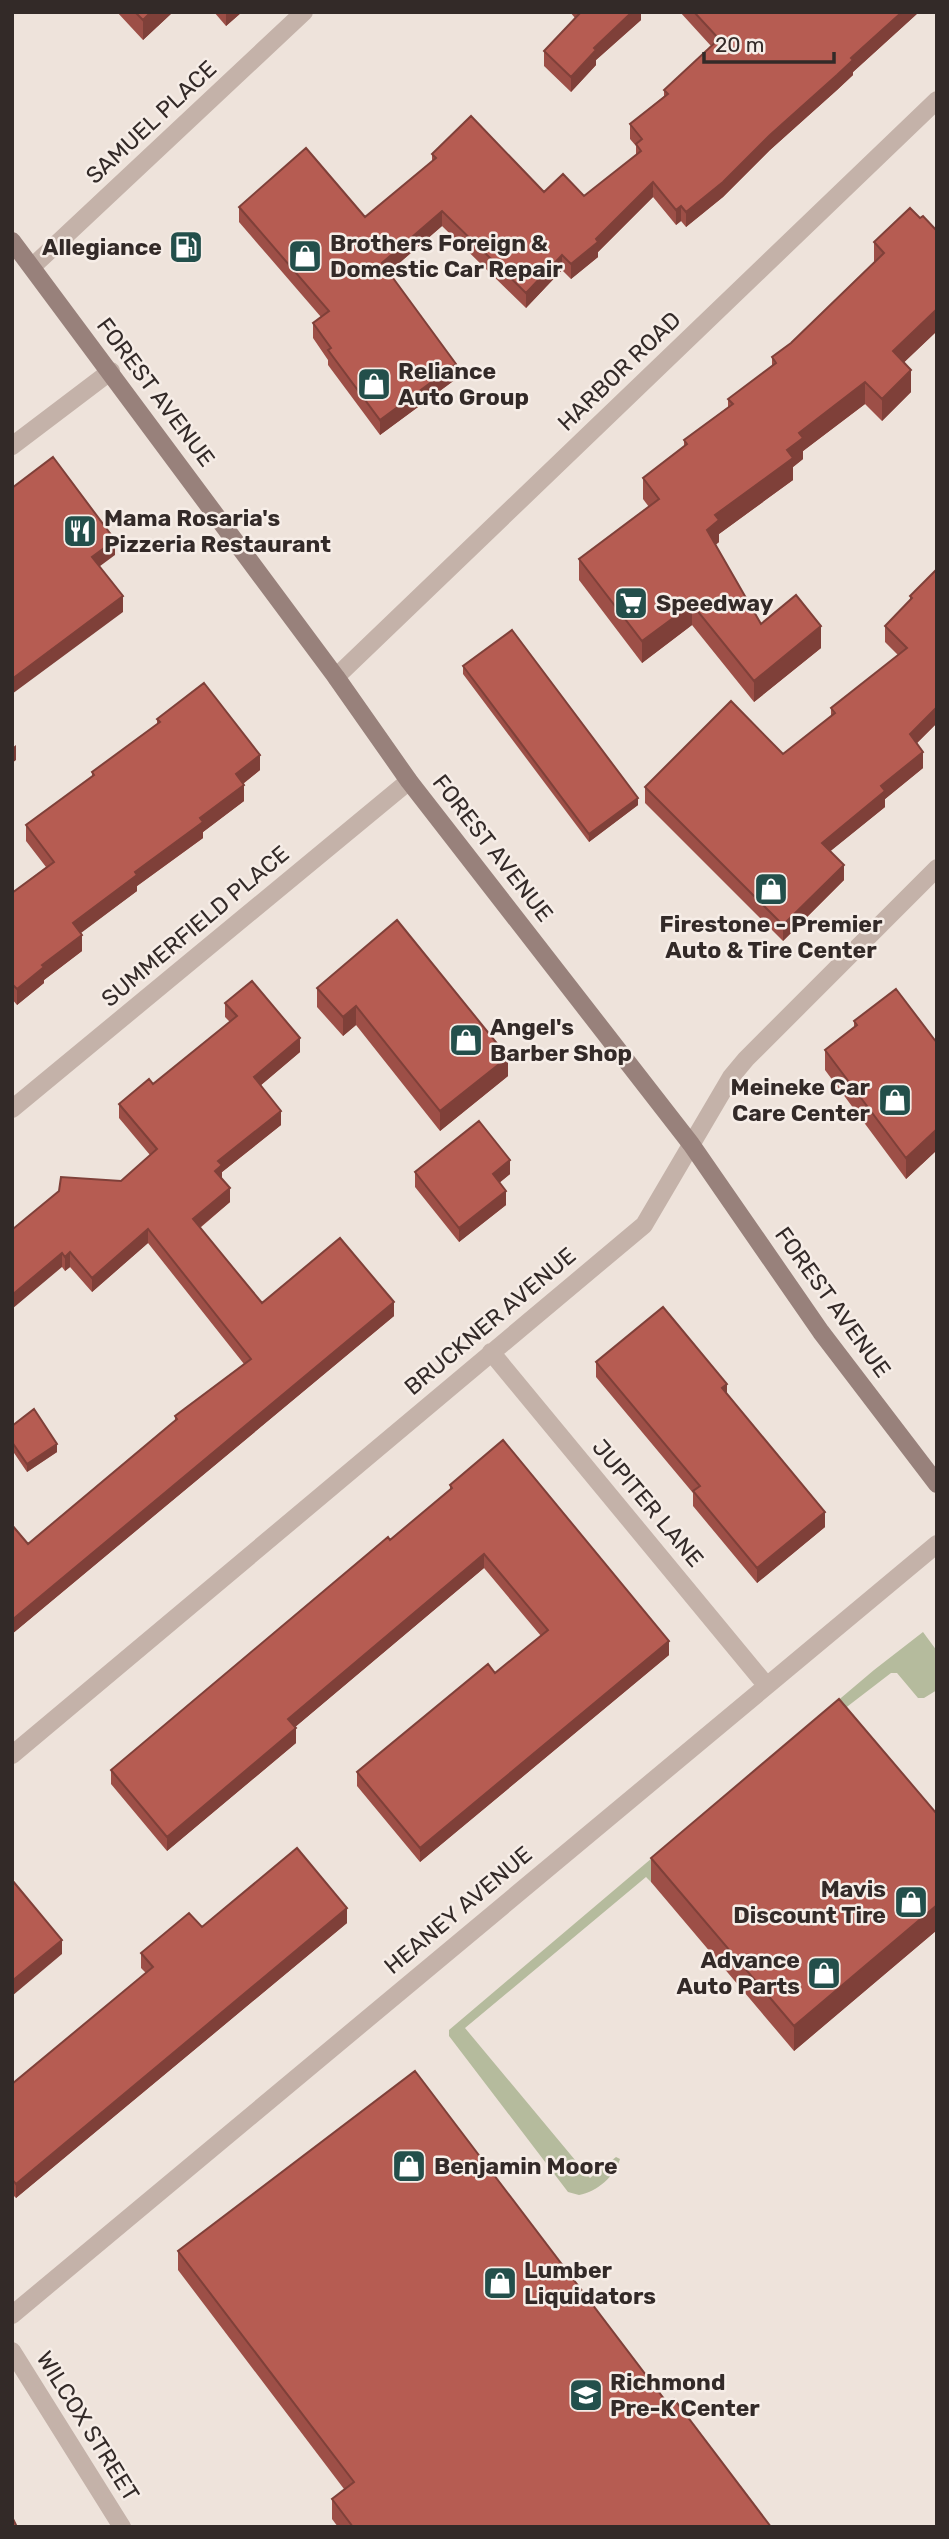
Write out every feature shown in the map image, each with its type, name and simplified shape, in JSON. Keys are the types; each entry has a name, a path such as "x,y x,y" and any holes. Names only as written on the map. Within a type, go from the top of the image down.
{"main road":[{"name":"FOREST AVENUE","path":"12,241 111,371 409,780 691,1144 821,1332 937,1484"}],"street":[{"name":"SAMUEL PLACE","path":"32,267 304,12"},
{"name":"HARBOR ROAD","path":"336,677 937,100"},
{"path":"12,446 111,371"},
{"name":"SUMMERFIELD PLACE","path":"12,1109 409,780"},
{"name":"BRUCKNER AVENUE","path":"12,1755 644,1225 731,1077 937,868"},
{"name":"JUPITER LANE","path":"491,1352 766,1685"},
{"name":"HEANEY AVENUE","path":"12,2315 937,1544"},
{"name":"WILCOX STREET","path":"12,2351 121,2527"}],"green space":[{"path":"923,1632 937,1651 937,1690 924,1698 918,1698 897,1673 891,1673 848,1706 651,1882 646,1877 465,2028 590,2178 616,2157 620,2159 610,2177 599,2187 579,2195 568,2192 449,2036 449,2030 874,1670"}],"building":[{"path":"135,12 151,12 143,20"},
{"path":"581,12 632,12 594,48 596,50 571,77 544,51"},
{"path":"694,12 902,12 723,182 686,212 681,206 676,210 653,182 596,239 598,242 571,264 562,255 526,293 442,211 382,263 456,364 380,420 328,350 331,348 313,323 329,311 239,207 306,148 365,217 436,158 432,154 471,116 544,192 563,174 584,196 641,151 636,144 642,139 630,124 668,94 664,90 719,39"},
{"path":"910,208 920,218 923,216 937,231 937,309 893,351 911,370 882,399 865,382 799,433 803,438 787,450 793,458 715,515 719,520 707,530 761,624 796,595 821,626 754,681 692,604 642,641 579,559 659,499 643,478 687,444 684,440 733,404 728,399 776,363 772,357 791,343 884,253 874,242"},
{"path":"53,457 115,540 92,557 123,596 12,679 12,488"},
{"path":"937,569 937,707 910,734 923,752 881,786 885,791 822,843 844,865 783,925 645,787 731,701 783,754 835,713 831,708 907,648 885,626"},
{"path":"512,630 638,798 589,834 463,666"},
{"path":"204,683 260,755 236,774 244,785 200,818 203,822 135,872 137,875 73,923 82,935 42,965 44,967 17,989 12,984 12,893 54,862 26,825 94,775 92,772 160,722 157,719"},
{"path":"397,920 508,1057 440,1111 356,1006 343,1017 317,988"},
{"path":"252,981 300,1038 254,1077 281,1111 218,1161 222,1165 215,1171 230,1188 193,1219 262,1303 340,1238 394,1302 12,1620 12,1525 28,1544 177,1419 175,1416 251,1359 148,1229 92,1278 70,1252 65,1257 62,1253 12,1295 12,1228 59,1191 61,1177 121,1181 157,1149 119,1104 149,1079 153,1084 237,1016 225,1003"},
{"path":"896,989 937,1043 937,1129 906,1158 825,1050 857,1025 854,1021"},
{"path":"479,1121 510,1160 493,1174 506,1191 459,1228 415,1172"},
{"path":"663,1307 727,1384 722,1388 825,1512 757,1568 693,1491 700,1486 596,1362"},
{"path":"34,1409 57,1444 27,1464 12,1442 12,1426"},
{"path":"503,1440 669,1641 420,1848 357,1772 488,1664 495,1673 548,1630 484,1554 288,1719 296,1728 167,1837 111,1770 388,1537 390,1540 452,1488 450,1485"},
{"path":"839,1699 937,1814 937,1905 794,2026 651,1858"},
{"path":"297,1848 347,1908 16,2184 12,2179 12,2084 153,1967 141,1953 189,1913 202,1927"},
{"path":"12,1880 62,1940 12,1981"},
{"path":"415,2071 668,2404 674,2399 771,2527 353,2527 332,2499 354,2482 178,2251"}],"place":[{"name":"Allegiance","path":"186,247"},
{"name":"Brothers Foreign & Domestic Car Repair","path":"305,256"},
{"name":"Reliance Auto Group","path":"374,384"},
{"name":"Mama Rosaria's Pizzeria Restaurant","path":"80,531"},
{"name":"Speedway","path":"631,603"},
{"name":"Firestone - Premier Auto & Tire Center","path":"771,889"},
{"name":"Angel's Barber Shop","path":"466,1040"},
{"name":"Meineke Car Care Center","path":"895,1100"},
{"name":"Mavis Discount Tire","path":"911,1902"},
{"name":"Advance Auto Parts","path":"824,1973"},
{"name":"Benjamin Moore","path":"409,2166"},
{"name":"Lumber Liquidators","path":"500,2283"},
{"name":"Richmond Pre-K Center","path":"586,2395"}]}
